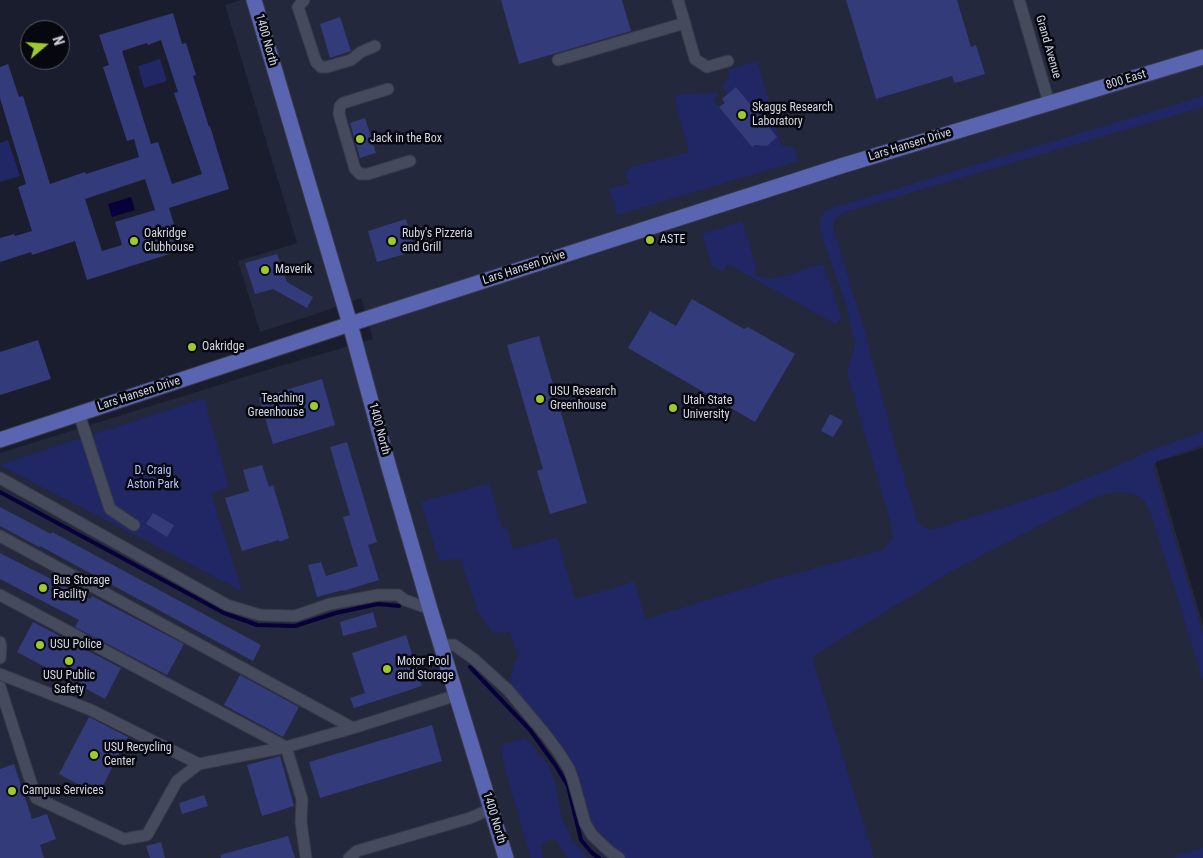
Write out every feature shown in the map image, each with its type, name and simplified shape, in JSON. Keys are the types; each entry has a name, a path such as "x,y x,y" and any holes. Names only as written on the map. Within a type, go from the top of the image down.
{"main road":[{"name":"1400 North","path":"254,0 350,324 430,609 506,858"},
{"name":"800 East","path":"1049,103 1203,57"},
{"name":"Lars Hansen Drive","path":"0,440 350,324 841,166 1049,103"}],"street":[{"path":"304,0 298,7 316,62 321,67 351,60 361,52 375,46"},
{"path":"678,0 695,59 707,67 728,61"},
{"name":"Grand Avenue","path":"1019,0 1049,103"},
{"path":"558,60 684,23"},
{"path":"388,89 343,103 340,106 339,114 355,169 360,174 368,174 410,161"},
{"path":"79,414 110,509 134,525"},
{"path":"0,478 227,605 260,615 295,616 330,604 378,595 398,595 405,600 430,609"},
{"path":"0,536 353,728"},
{"path":"0,595 286,747 302,798 301,822 306,858"},
{"path":"0,642 2,646 0,658"},
{"path":"442,645 454,645 474,659 508,690 545,734 569,770 585,823 592,834 619,858"},
{"path":"0,674 91,710 199,764"},
{"path":"0,687 36,798 124,839 147,835 178,781 199,764 286,747 457,695"},
{"path":"349,858 357,851 470,818 491,809"}],"shaded area":[{"name":"Utah State University","path":"241,0 1203,0 1203,448 1155,462 1203,625 1203,858 0,858 0,453 373,339 361,298 260,332 238,261 297,243 225,5"},
{"path":"131,197 135,210 112,217 108,204"}],"green space":[{"path":"160,59 167,81 144,88 138,66"},
{"path":"757,61 782,146 794,147 798,161 617,215 609,189 629,184 625,173 632,167 689,152 676,105 676,95 716,92 719,94 713,100 752,147 758,143 767,146 777,137 736,88 728,94 722,86 729,79 729,69"},
{"path":"1203,96 1203,107 845,212 834,220 833,228 865,332 917,520 923,527 932,530 1054,491 1151,450 1203,432 1203,445 1157,461 1153,467 1203,634 1203,680 1148,507 1143,499 1127,492 1114,492 1098,496 952,571 812,657 874,858 626,858 615,851 599,837 588,821 580,792 509,684 515,660 519,658 510,632 493,633 478,612 460,559 439,561 421,502 489,483 502,527 507,529 513,550 557,537 575,599 634,581 646,619 775,579 883,550 893,537 847,373 855,346 846,304 822,238 820,219 825,211"},
{"path":"8,140 20,176 0,182 0,143"},
{"path":"742,221 756,265 755,275 768,279 789,275 823,264 841,316 837,325 728,264 724,270 720,271 712,266 702,234"},
{"name":"D. Craig Aston Park","path":"204,398 229,487 211,493 242,591 0,465"},
{"path":"525,738 547,763 555,782 561,816 572,840 588,858 568,858 555,839 541,843 543,858 531,858 500,745"},
{"path":"1203,848 1203,858 1170,858"}],"building":[{"path":"501,0 622,0 631,31 519,64"},
{"path":"846,0 957,0 971,47 976,45 985,74 955,83 952,76 876,99"},
{"path":"173,13 182,44 186,43 196,75 193,76 229,189 169,208 182,250 87,280 75,241 32,255 31,252 0,262 0,238 32,231 18,187 26,184 0,98 0,67 8,64 19,97 23,96 50,184 139,157 134,139 127,141 103,67 109,65 99,35","holes":["161,40 178,92 174,93 202,174 172,184 158,142 151,144 122,51","145,179 155,210 115,222 122,245 102,251 85,199"]},
{"path":"340,17 351,51 330,58 320,24"},
{"name":"Skaggs Research Laboratory","path":"736,87 777,137 767,146 755,145 752,147 719,107 725,103 722,99"},
{"name":"Jack in the Box","path":"365,118 376,153 360,158 350,123"},
{"name":"Ruby's Pizzeria and Grill","path":"406,219 416,251 377,262 368,231"},
{"name":"Maverik","path":"277,254 287,282 313,297 307,308 273,289 255,294 245,263"},
{"path":"692,299 744,329 748,327 795,354 755,422 628,348 650,311 676,326"},
{"name":"USU Research Greenhouse","path":"539,336 587,503 550,514 537,471 543,469 507,345"},
{"path":"38,340 51,379 0,395 0,352"},
{"path":"322,379 335,425 273,444 259,398"},
{"path":"830,414 843,421 833,437 821,431"},
{"path":"347,442 377,542 368,545 379,580 317,597 308,565 321,562 326,576 358,566 343,517 350,515 330,447"},
{"path":"262,465 269,487 273,485 289,538 242,551 225,498 249,491 243,470"},
{"path":"0,507 51,534 52,532 261,645 253,661 0,526"},
{"path":"153,513 174,525 167,537 146,524"},
{"path":"0,553 90,599 92,596 184,644 167,675 75,627 79,620 0,579"},
{"path":"373,612 377,627 343,636 340,622"},
{"name":"USU Public Safety","path":"33,622 121,668 105,699 17,652"},
{"name":"Motor Pool and Storage","path":"406,635 422,686 354,708 350,698 365,693 352,653"},
{"path":"240,675 299,707 283,737 224,705"},
{"name":"USU Recycling Center","path":"89,717 128,737 98,795 59,774"},
{"path":"432,725 442,761 320,798 309,762"},
{"path":"280,756 294,806 262,816 247,765"},
{"name":"Campus Services","path":"14,764 32,819 47,814 56,839 40,845 44,858 0,858 0,769"},
{"path":"204,795 208,806 182,814 179,803"},
{"path":"288,836 295,858 221,858 220,855"},
{"path":"161,842 165,858 150,858 146,846"}],"waterway":[{"path":"0,492 224,613 257,625 295,626 336,613 378,604 399,606"},
{"path":"470,667 530,730 556,766 568,786 581,840 599,858"}],"place":[{"name":"Skaggs Research Laboratory","path":"742,115"},
{"name":"Jack in the Box","path":"360,139"},
{"name":"ASTE","path":"650,240"},
{"name":"Oakridge Clubhouse","path":"134,241"},
{"name":"Ruby's Pizzeria and Grill","path":"392,241"},
{"name":"Maverik","path":"265,270"},
{"name":"Oakridge","path":"192,347"},
{"name":"USU Research Greenhouse","path":"540,399"},
{"name":"Teaching Greenhouse","path":"314,406"},
{"name":"Utah State University","path":"673,408"},
{"name":"Bus Storage Facility","path":"43,588"},
{"name":"USU Police","path":"40,645"},
{"name":"USU Public Safety","path":"69,661"},
{"name":"Motor Pool and Storage","path":"387,669"},
{"name":"USU Recycling Center","path":"94,755"},
{"name":"Campus Services","path":"12,791"}]}
